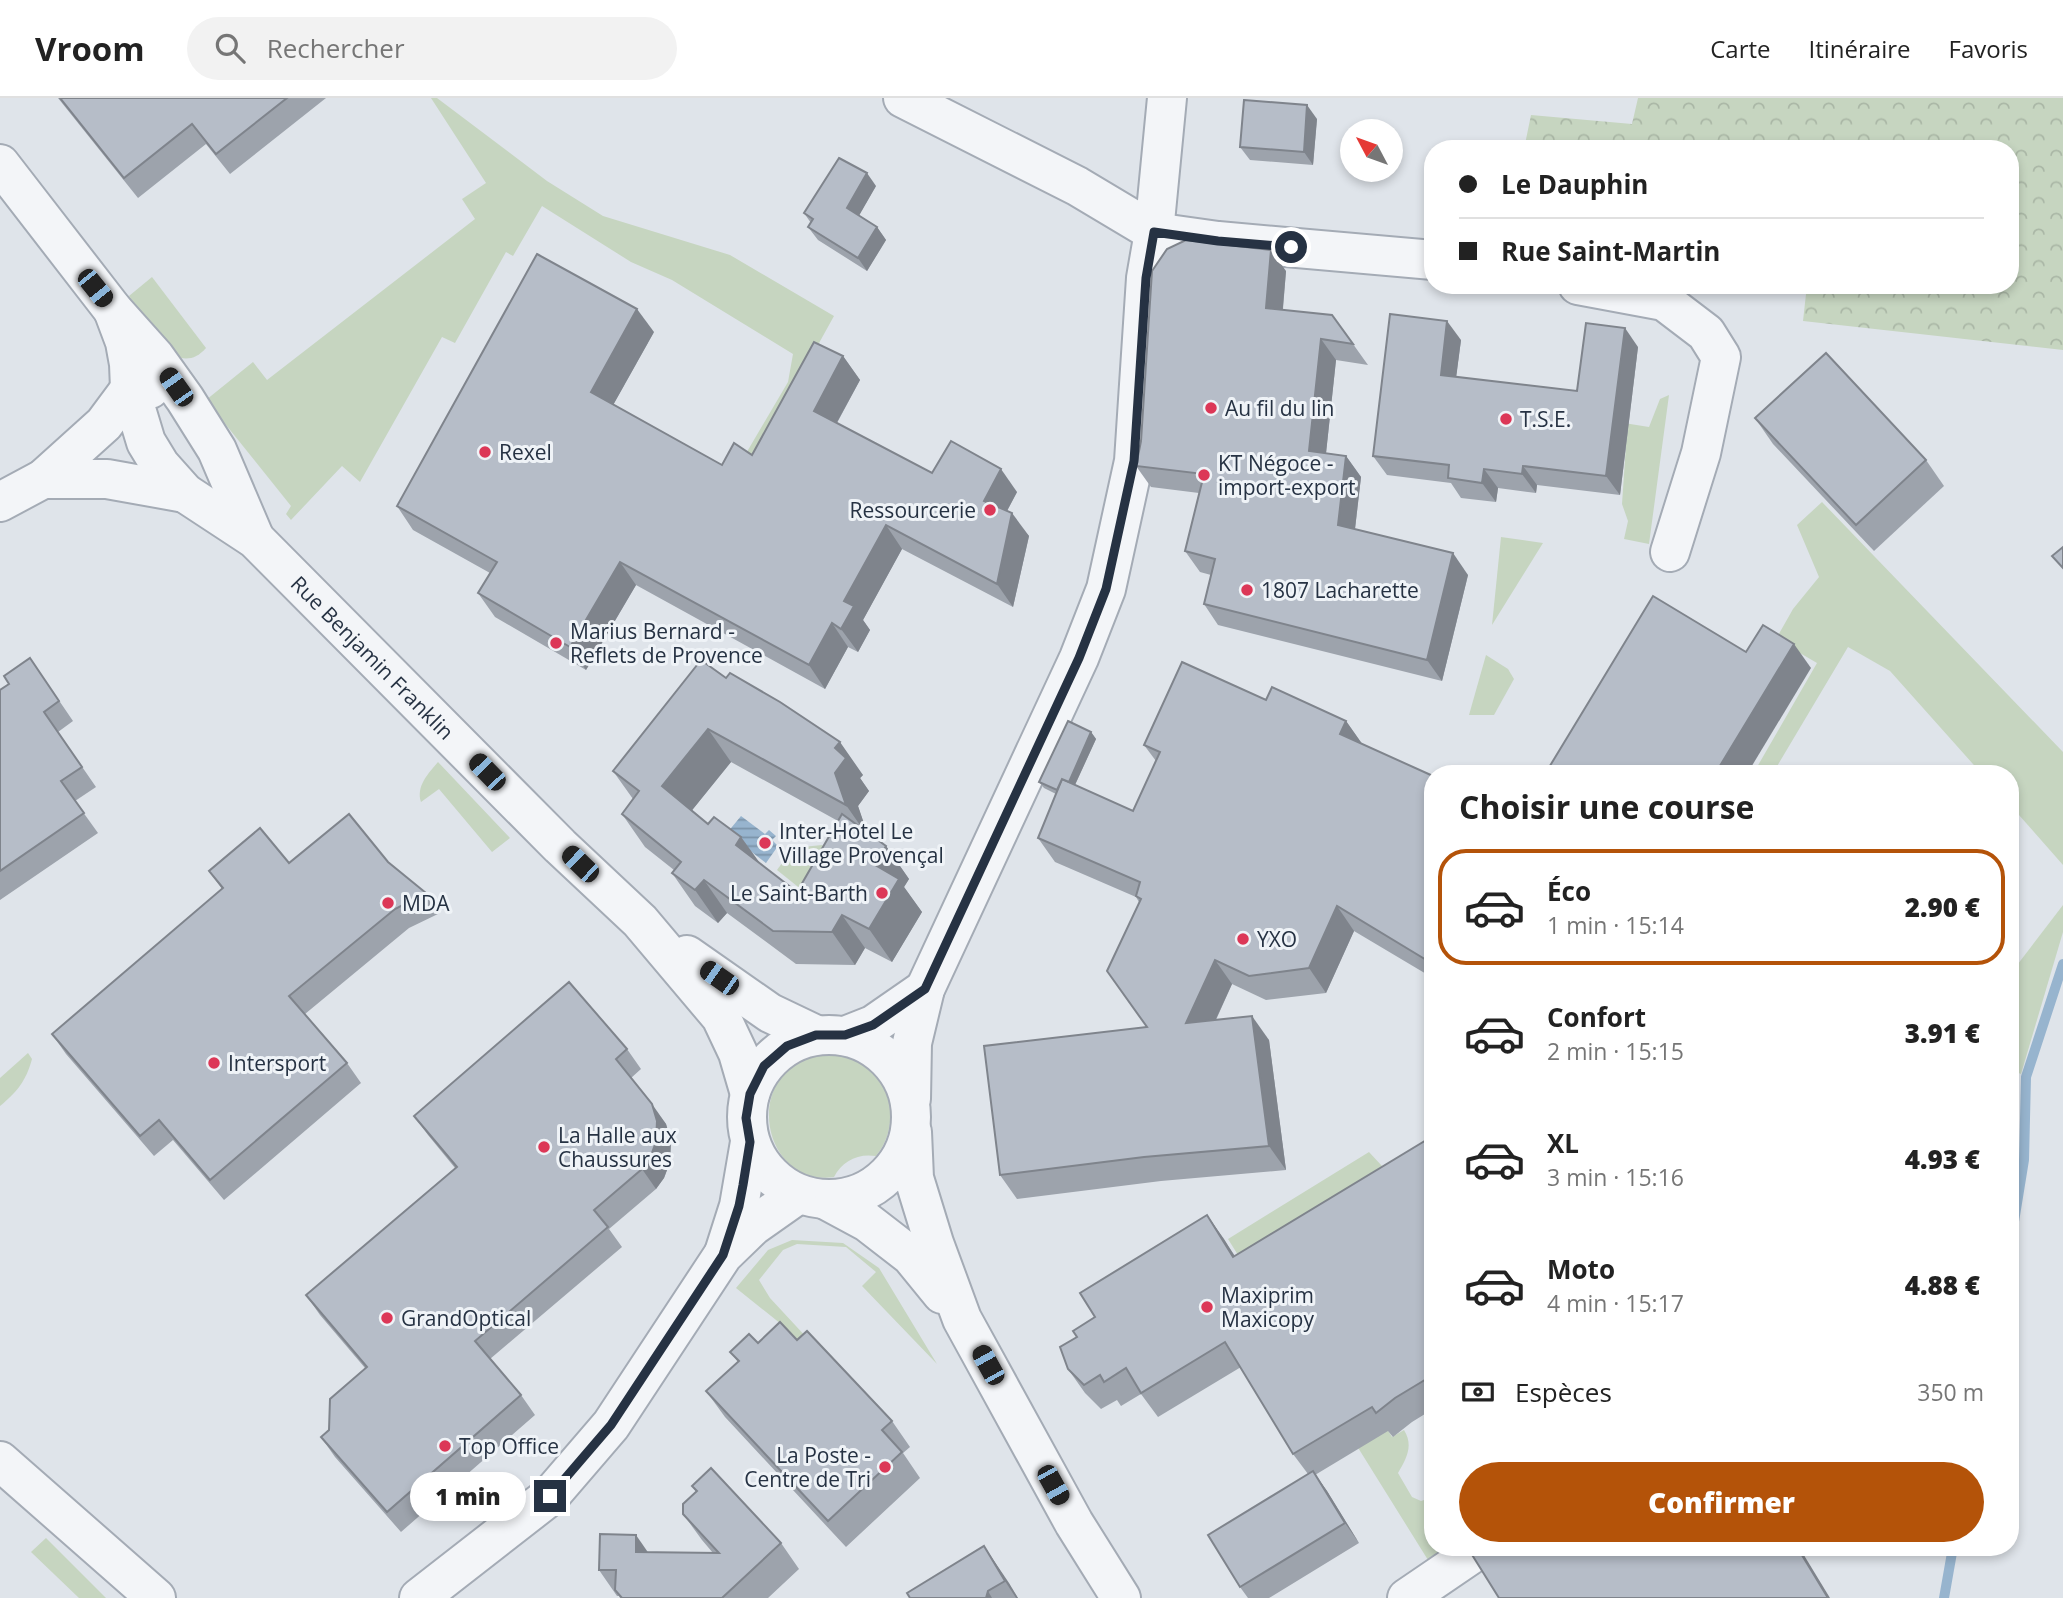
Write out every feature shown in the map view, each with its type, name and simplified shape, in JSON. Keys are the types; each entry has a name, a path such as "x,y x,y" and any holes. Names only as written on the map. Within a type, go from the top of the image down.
{"street":[{"path":"903,98 1077,186 1154,232 1218,241 1424,259"},
{"path":"1121,1598 1074,1523 962,1319 914,1178 912,1043 925,989 1079,658 1106,589 1134,461 1146,278 1154,232 1167,98"},
{"path":"3,166 113,310 155,357 217,450 255,539"},
{"path":"1626,294 1664,301 1706,333 1721,357 1701,453 1670,552"},
{"path":"113,310 130,364 130,390 146,442 160,466 185,494 255,539"},
{"path":"0,502 43,479 104,424 130,390 156,388 194,415"},
{"path":"107,479 160,466 183,451 194,415"},
{"path":"43,479 107,479 185,494"},
{"name":"Rue Benjamin Franklin","path":"255,539 640,922 721,1017 738,1053 750,1094"},
{"name":"Rue Benjamin Franklin","path":"640,922 769,1013 831,1035"},
{"path":"723,1255 739,1206 750,1142 746,1118 750,1094 764,1066 787,1046 873,1025 925,989"},
{"path":"419,1598 550,1496 611,1425 723,1255 753,1226 813,1198 858,1196 883,1181 902,1158 911,1115 898,1070 875,1048 831,1035"},
{"path":"750,1142 768,1174 867,1222 911,1256 962,1319"},
{"path":"0,1461 156,1598"},
{"path":"1407,1598 1469,1556"}],"green space":[{"path":"431,98 437,98 547,181 603,216 730,255 834,316 751,466 741,462 788,382 793,354 672,280 631,262 542,206 513,256 506,252 455,343 442,337 360,482 342,466 291,520 286,514 291,506 206,400 253,362 267,380 475,219 462,199 486,183"},
{"path":"1638,98 2063,98 2063,350 1803,321 1806,294 2019,294 2019,140 1526,140 1531,115 1632,124"},
{"path":"152,277 206,348 199,354 188,358 174,357 129,296"},
{"path":"1669,395 1649,544 1624,539 1628,521 1622,504 1626,445 1624,423 1649,427 1660,399"},
{"path":"1822,502 2063,752 2063,865 2019,815 2019,765 1974,765 1890,671 1848,647 1778,765 1758,765 1817,663 1776,639 1793,609 1819,577 1797,525"},
{"path":"1501,537 1543,543 1492,625"},
{"path":"1486,655 1508,669 1514,679 1494,715 1469,715"},
{"path":"438,762 510,838 492,852 439,789 421,802 422,785"},
{"path":"822,845 839,860 802,890 777,870 793,848"},
{"path":"2063,905 2063,932 2021,1074 2019,1073 2019,963"},
{"path":"28,1053 32,1059 24,1080 0,1106 0,1078"},
{"path":"830,1054 852,1058 876,1076 889,1101 889,1130 876,1156 851,1159 834,1177 810,1176 792,1166 778,1150 770,1130 769,1108 775,1088 788,1070 811,1057"},
{"path":"1369,1152 1382,1166 1269,1238 1392,1437 1404,1430 1407,1436 1409,1447 1398,1473 1412,1497 1424,1500 1424,1554 1228,1239"},
{"path":"792,1240 843,1243 879,1268 937,1364 862,1286 876,1272 846,1247 797,1244 783,1250 759,1280 770,1298 808,1339 780,1345 786,1328 736,1288 768,1250"},
{"path":"46,1538 106,1598 79,1598 31,1552"}],"water":[{"path":"741,816 765,834 769,830 776,836 772,840 778,846 766,863 727,833"}],"building":[{"path":"60,98 287,98 216,154 192,124 124,178"},
{"path":"1244,100 1307,105 1304,152 1240,147"},
{"path":"839,158 867,173 847,208 877,227 858,258 808,227 813,219 804,213"},
{"path":"1186,240 1271,250 1266,308 1332,315 1353,344 1321,339 1309,451 1346,456 1338,525 1453,553 1427,660 1204,604 1215,559 1185,551 1204,474 1136,466 1141,441 1152,271 1167,249"},
{"path":"537,254 637,309 591,392 722,465 734,443 752,455 814,342 843,356 814,411 932,473 951,441 1001,469 984,501 1012,513 997,584 886,525 844,601 854,606 841,629 832,623 809,665 620,562 570,647 478,593 497,562 397,506"},
{"path":"1390,314 1447,321 1441,375 1577,391 1586,323 1625,328 1606,476 1523,466 1522,474 1484,469 1482,483 1448,478 1449,465 1373,456"},
{"path":"1826,353 1926,460 1856,525 1755,418"},
{"path":"2063,547 2063,568 2052,556"},
{"path":"1653,596 1746,652 1763,625 1794,644 1720,765 1550,765"},
{"path":"30,658 59,701 44,712 82,767 61,781 84,813 0,871 0,690 9,684 4,676"},
{"path":"701,660 726,678 730,673 780,702 840,742 835,748 846,758 835,773 846,805 708,729 662,786 708,824 714,817 741,837 736,845 797,892 842,814 886,846 875,865 899,879 869,929 842,915 832,932 773,931 704,880 695,890 672,873 681,862 622,814 639,791 613,771"},
{"path":"1182,662 1266,700 1272,687 1346,721 1340,734 1424,772 1424,959 1337,906 1309,968 1249,976 1215,960 1186,1023 1252,1016 1269,1146 1144,1157 1000,1175 984,1046 1147,1027 1107,971 1141,899 1136,896 1140,882 1038,838 1062,779 1133,811 1160,752 1144,745"},
{"path":"1068,721 1091,732 1069,782 1062,779 1057,790 1039,782"},
{"path":"349,814 388,862 426,893 395,909 289,996 347,1063 210,1180 159,1120 140,1136 52,1034 223,888 209,871 260,828 289,863"},
{"path":"569,982 627,1049 616,1059 652,1104 657,1121 656,1142 642,1169 594,1210 608,1227 475,1341 521,1395 387,1512 321,1437 329,1430 330,1399 367,1367 306,1295 457,1167 414,1116"},
{"path":"1424,1141 1424,1380 1376,1413 1372,1407 1293,1454 1225,1342 1141,1393 1126,1368 1104,1382 1100,1375 1084,1385 1068,1369 1060,1347 1077,1337 1073,1331 1095,1317 1080,1293 1207,1215 1233,1257"},
{"path":"780,1322 797,1340 807,1331 892,1421 882,1430 902,1452 828,1521 706,1391 739,1361 730,1352 749,1334 758,1343"},
{"path":"711,1468 781,1543 722,1598 622,1598 615,1590 616,1570 599,1570 600,1534 636,1535 636,1552 719,1553 683,1514 683,1504 697,1491 692,1486"},
{"path":"1313,1471 1345,1523 1240,1587 1208,1535"},
{"path":"984,1546 1005,1581 988,1591 986,1598 910,1598 907,1593"},
{"path":"1473,1556 1802,1556 1828,1598 1499,1598"}],"waterway":[{"path":"2019,1191 2024,1160 2026,1077 2063,964"},
{"path":"1944,1598 1951,1556"}],"place":[{"name":"Au fil du lin","path":"1211,408"},
{"name":"T.S.E.","path":"1506,419"},
{"name":"Rexel","path":"485,452"},
{"name":"KT Négoce - import-export","path":"1204,475"},
{"name":"Ressourcerie","path":"990,510"},
{"name":"1807 Lacharette","path":"1247,590"},
{"name":"Marius Bernard - Reflets de Provence","path":"556,643"},
{"name":"Inter-Hotel Le Village Provençal","path":"765,843"},
{"name":"Le Saint-Barth","path":"882,893"},
{"name":"MDA","path":"388,903"},
{"name":"YXO","path":"1243,939"},
{"name":"Intersport","path":"214,1063"},
{"name":"La Halle aux Chaussures","path":"544,1147"},
{"name":"Maxiprim Maxicopy","path":"1207,1307"},
{"name":"GrandOptical","path":"387,1318"},
{"name":"Top Office","path":"445,1446"},
{"name":"La Poste - Centre de Tri","path":"885,1467"}],"route":[{"path":"550,1496 611,1425 723,1255 743,1185 750,1142 746,1118 750,1094 764,1066 787,1046 816,1035 845,1035 873,1025 925,989 1079,658 1106,589 1134,461 1146,278 1154,232 1291,247"}]}
